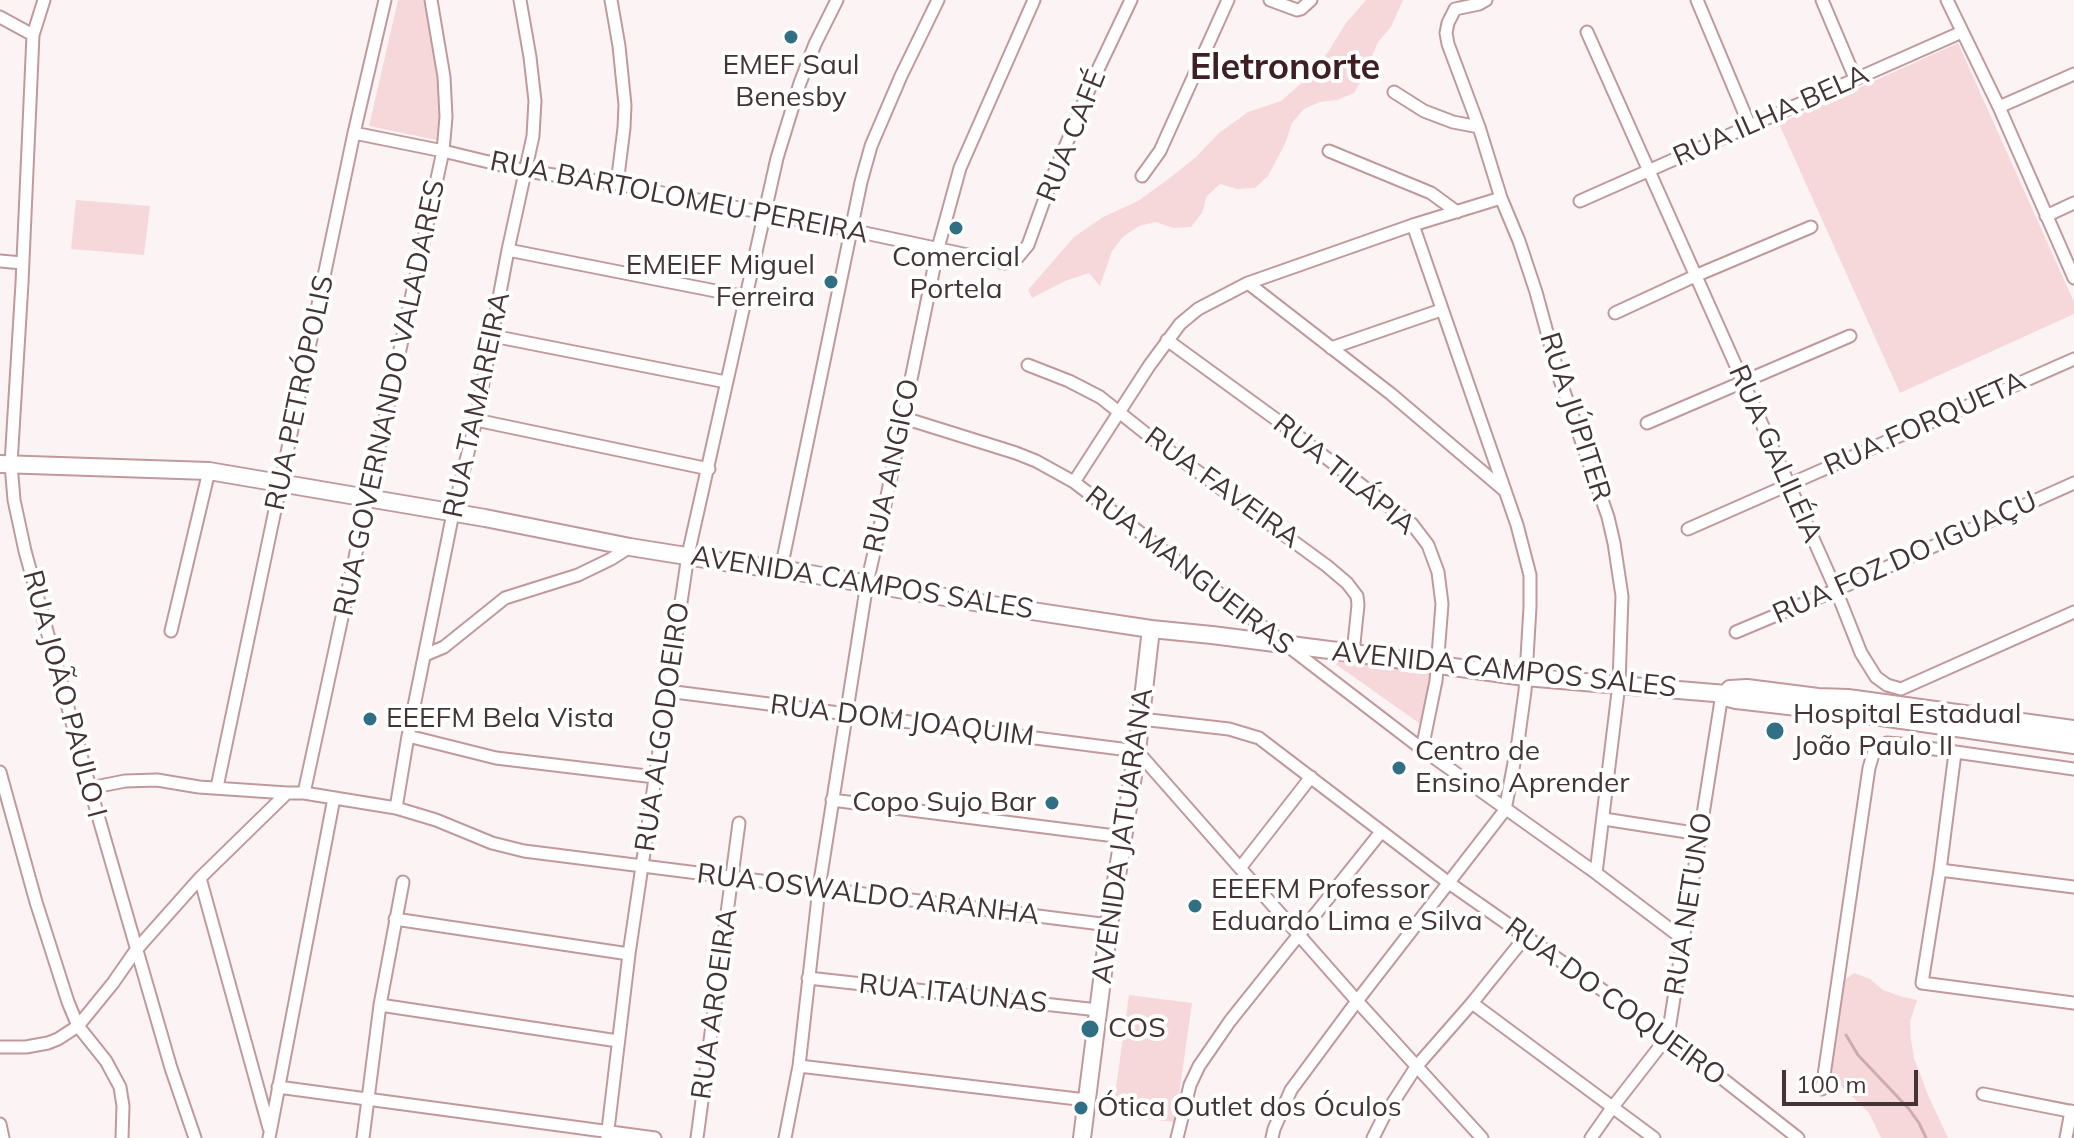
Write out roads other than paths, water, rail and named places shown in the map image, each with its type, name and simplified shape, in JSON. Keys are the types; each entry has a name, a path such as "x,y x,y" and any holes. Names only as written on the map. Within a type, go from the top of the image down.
{"street":[{"name":"RUA PETRÓPOLIS","path":"217,787 354,133 385,0"},
{"name":"RUA GOVERNANDO VALADARES","path":"304,793 443,151 446,117 444,77 431,0"},
{"name":"RUA TAMAREIRA","path":"396,808 453,513 476,420 533,136 535,101 520,0"},
{"path":"611,0 625,105 617,184"},
{"name":"RUA ALGODOEIRO","path":"607,1135 629,954 688,555 777,158 800,83 837,0"},
{"path":"781,569 861,182 871,146 938,0"},
{"name":"RUA ANGICO","path":"785,1138 799,1066 819,888 867,583 938,248 960,168 1034,0"},
{"name":"RUA CAFÉ","path":"1005,263 1018,257 1028,245 1093,80 1131,0"},
{"path":"1142,176 1160,151 1228,0"},
{"path":"1270,0 1293,10 1299,10 1311,0"},
{"name":"RUA JÚPITER","path":"1486,0 1479,4 1451,4 1446,33 1448,44 1519,241 1560,380 1608,517 1622,596 1619,684 1596,873"},
{"path":"1697,0 1749,124"},
{"path":"1822,0 1855,78"},
{"path":"1947,0 1999,107 2074,278"},
{"name":"RUA JOÃO PAULO I","path":"40,3 33,35 22,263 5,464 22,540 90,788 171,1068 195,1138"},
{"path":"0,17 33,35"},
{"name":"RUA GALILÉIA","path":"1587,32 1836,590 1861,653 1876,677 1901,689 2074,612"},
{"name":"RUA ILHA BELA","path":"1580,201 1962,32"},
{"path":"1999,107 2074,74"},
{"path":"1394,92 1424,111 1453,122 1479,127"},
{"name":"RUA BARTOLOMEU PEREIRA","path":"354,133 526,171 617,184 1005,263"},
{"path":"1329,151 1431,193 1457,212"},
{"path":"1074,482 1167,340 1198,309 1248,283 1413,225 1501,198"},
{"path":"2046,216 2074,203"},
{"path":"1272,1138 1291,1090 1505,810 1518,742 1525,691 1530,575 1517,525 1413,225"},
{"path":"1615,313 1811,227"},
{"path":"508,250 746,297"},
{"path":"0,261 22,263"},
{"path":"1248,283 1505,490"},
{"path":"1331,348 1441,310"},
{"path":"493,336 726,382"},
{"path":"1647,423 1850,336"},
{"name":"RUA TILÁPIA","path":"1167,340 1412,524 1428,545 1438,572 1442,604 1438,666 1422,749"},
{"name":"RUA FORQUETA","path":"1688,529 2074,359"},
{"name":"RUA FAVEIRA","path":"1028,365 1085,389 1119,410 1149,436 1347,583 1357,596 1358,605 1353,653"},
{"name":"RUA MANGUEIRAS","path":"904,418 1016,453 1074,482 1422,749 1683,939"},
{"path":"476,420 709,469"},
{"name":"AVENIDA CAMPOS SALES","path":"5,464 209,471 630,547 1151,629 1525,677 1724,694 1730,689 1747,688 2074,745"},
{"path":"171,631 209,471"},
{"name":"RUA FOZ DO IGUAÇU","path":"1736,632 2074,483"},
{"path":"425,655 444,647 505,598 578,575 630,547"},
{"name":"AVENIDA JATUARANA","path":"1082,1138 1109,925 1137,751 1151,629"},
{"name":"RUA DOM JOAQUIM","path":"667,691 1137,751"},
{"name":"RUA NETUNO","path":"1591,1138 1668,1036 1724,694"},
{"name":"AVENIDA CAMPOS SALES","path":"1873,708 2074,729"},
{"name":"RUA DO COQUEIRO","path":"1141,719 1242,731 1259,738 1449,883 1668,1036 1798,1138"},
{"path":"408,736 496,758 655,777"},
{"path":"1822,1089 1871,756 1887,743 2074,769"},
{"path":"1137,751 1482,1138"},
{"path":"1955,753 1922,983 2074,1003"},
{"path":"0,772 68,1002 78,1026 106,1061 120,1087 122,1138"},
{"path":"1240,868 1311,777"},
{"path":"90,788 148,780 287,793"},
{"path":"0,1047 48,1043 78,1026 136,950 200,878 287,793"},
{"name":"RUA OSWALDO ARANHA","path":"287,793 396,808 508,848 1109,925"},
{"path":"270,1135 334,798"},
{"path":"832,800 1123,837"},
{"path":"1604,819 1700,834"},
{"name":"RUA AROEIRA","path":"697,1138 739,823"},
{"path":"1177,1138 1187,1094 1199,1066 1230,1021 1381,832"},
{"path":"1940,870 2074,887"},
{"path":"200,878 270,1135"},
{"path":"363,1138 380,1005 403,882"},
{"path":"395,919 629,954"},
{"path":"1373,1138 1416,1067 1526,936"},
{"name":"RUA ITAUNAS","path":"808,978 1098,1010"},
{"path":"1472,1003 1654,1138"},
{"path":"380,1005 618,1041"},
{"path":"799,1066 1086,1100"},
{"path":"278,1087 607,1135 655,1138"},
{"path":"1983,1094 2073,1111 2066,1138"},
{"path":"0,1124 3,1138"}],"waterway":[{"path":"1846,1035 1858,1055 1909,1109 1926,1138"}],"place":[{"name":"EMEF Saul Benesby","path":"791,37"},
{"name":"Comercial Portela","path":"956,228"},
{"name":"EMEIEF Miguel Ferreira","path":"831,282"},
{"name":"EEEFM Bela Vista","path":"370,719"},
{"name":"Hospital Estadual João Paulo II","path":"1775,731"},
{"name":"Centro de Ensino Aprender","path":"1399,768"},
{"name":"Copo Sujo Bar","path":"1052,803"},
{"name":"EEEFM Professor Eduardo Lima e Silva","path":"1195,906"},
{"name":"COS","path":"1090,1029"},
{"name":"Ótica Outlet dos Óculos","path":"1081,1108"}],"district":[{"name":"Eletronorte","path":"1285,68"}]}
